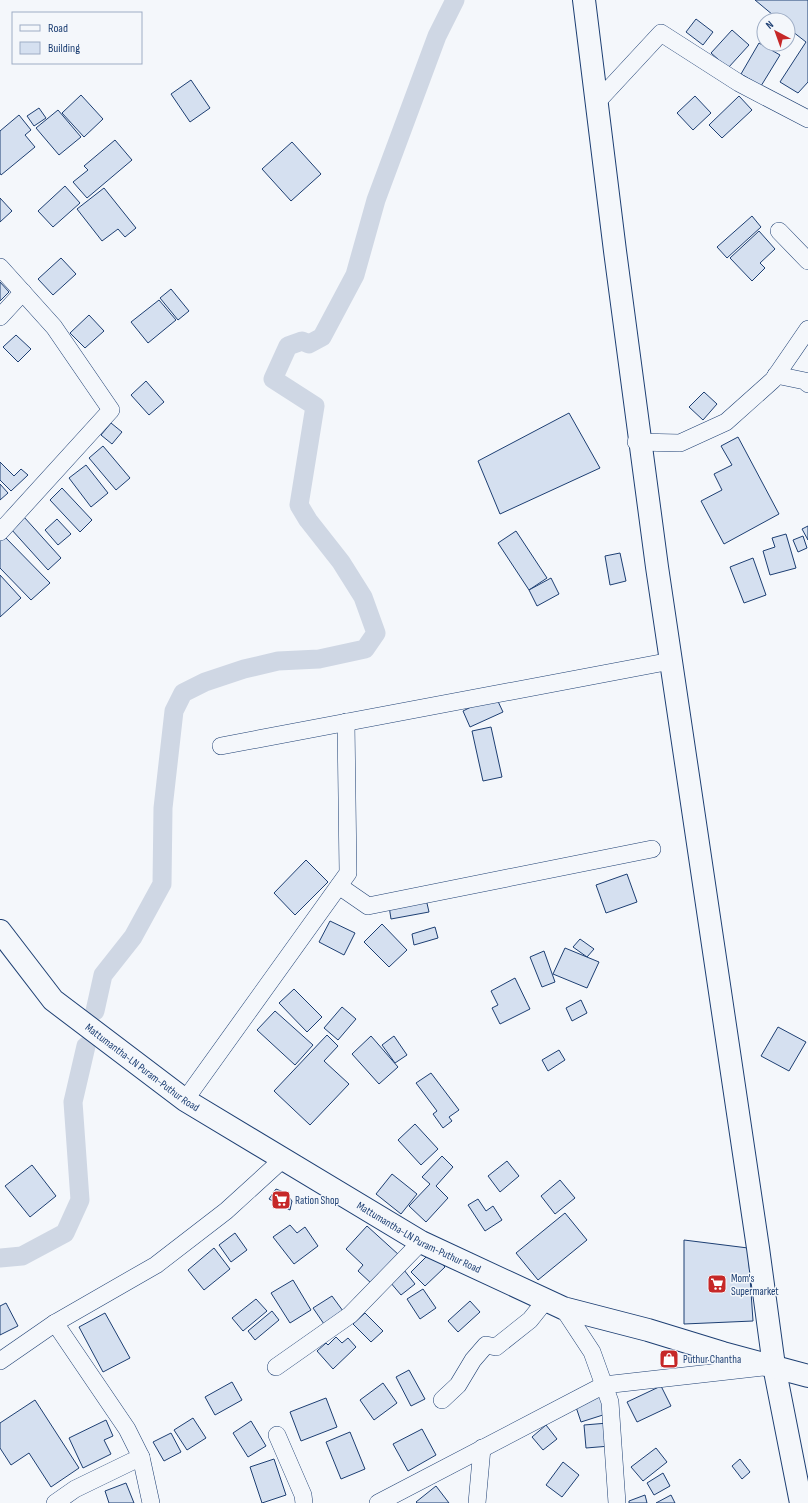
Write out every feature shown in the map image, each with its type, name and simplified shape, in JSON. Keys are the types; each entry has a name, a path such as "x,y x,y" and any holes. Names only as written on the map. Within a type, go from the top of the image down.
{"main road":[{"path":"584,0 638,442 774,1366 801,1503"},
{"name":"Mattumantha-LN Puram-Puthur Road","path":"0,931 53,1000 185,1100 421,1242 555,1304 808,1376"}],"street":[{"path":"597,102 661,33 739,83 808,119"},
{"path":"779,231 808,261"},
{"path":"0,267 54,327 111,410 0,532"},
{"path":"0,317 23,292"},
{"path":"638,442 680,443 726,422 773,380 808,329"},
{"path":"776,375 805,381 808,384"},
{"path":"221,746 671,660"},
{"path":"185,1100 348,874 346,722"},
{"path":"339,886 368,906 652,849"},
{"path":"0,1360 55,1323 156,1265 226,1211 283,1159"},
{"path":"276,1367 350,1315 421,1242"},
{"path":"442,1400 458,1385 473,1360 486,1345 496,1347 530,1320 555,1304 592,1352 610,1402 617,1503"},
{"path":"55,1323 127,1429 141,1457 151,1503"},
{"path":"378,1503 604,1385 774,1366"},
{"path":"277,1435 303,1495 304,1503"},
{"path":"477,1503 482,1448"},
{"path":"55,1503 75,1489 141,1457"}],"building":[{"path":"755,0 808,0 808,82 798,93 780,82 806,42 796,34 796,12 769,12"},
{"path":"696,19 713,32 703,45 686,32"},
{"path":"732,30 749,45 728,68 711,53"},
{"path":"756,48 756,52 775,52 780,55 761,86 741,74"},
{"path":"191,80 210,108 190,122 171,94"},
{"path":"81,95 103,119 84,137 62,113"},
{"path":"695,96 711,113 693,130 677,113"},
{"path":"739,96 752,110 722,138 709,125"},
{"path":"39,108 46,118 34,126 27,116"},
{"path":"58,110 81,137 59,155 36,128"},
{"path":"19,115 31,130 25,135 35,147 1,175 0,131"},
{"path":"115,140 132,160 87,198 73,182 88,170 84,166"},
{"path":"292,142 321,174 291,201 262,169"},
{"path":"65,186 80,203 53,227 38,211"},
{"path":"104,188 136,228 125,237 118,229 102,241 77,209"},
{"path":"0,198 12,211 0,222"},
{"path":"752,216 761,227 727,258 717,247"},
{"path":"759,231 775,249 760,263 765,268 752,281 730,258"},
{"path":"61,258 76,274 53,295 38,279"},
{"path":"0,282 9,292 0,301"},
{"path":"171,289 189,311 178,320 160,298"},
{"path":"159,300 176,320 148,343 131,322"},
{"path":"89,315 104,331 85,348 70,333"},
{"path":"16,335 31,349 18,362 3,347"},
{"path":"146,381 164,402 149,415 131,395"},
{"path":"704,392 717,404 703,420 689,407"},
{"path":"569,413 600,468 500,514 478,461"},
{"path":"111,423 122,432 112,444 101,435"},
{"path":"738,437 779,514 724,544 701,501 722,490 714,474 732,465 721,446"},
{"path":"103,446 130,478 116,490 89,458"},
{"path":"0,462 14,476 21,469 28,475 11,491 0,480"},
{"path":"86,465 108,493 91,507 69,478"},
{"path":"0,484 8,493 0,500"},
{"path":"62,488 92,520 80,532 50,500"},
{"path":"24,517 61,558 48,570 11,529"},
{"path":"57,519 71,534 58,545 45,530"},
{"path":"808,526 808,540 802,529"},
{"path":"516,531 547,578 529,590 498,543"},
{"path":"786,534 796,568 770,575 763,551 775,547 772,538"},
{"path":"3,535 50,583 31,600 0,568 0,538"},
{"path":"803,536 807,548 798,552 793,540"},
{"path":"620,553 626,581 610,585 605,556"},
{"path":"753,558 766,595 744,603 730,567"},
{"path":"0,575 21,598 0,617"},
{"path":"551,578 559,594 537,606 529,590"},
{"path":"495,695 503,712 470,727 463,711"},
{"path":"491,727 502,777 483,781 472,731"},
{"path":"306,860 328,882 295,915 274,893"},
{"path":"627,874 637,902 606,913 596,885"},
{"path":"426,899 429,912 391,919 389,906"},
{"path":"330,921 355,933 344,955 319,942"},
{"path":"382,924 407,950 389,967 364,942"},
{"path":"435,927 438,938 414,945 412,934"},
{"path":"580,939 594,949 587,957 573,947"},
{"path":"565,948 599,962 587,988 553,974"},
{"path":"544,951 555,982 542,987 530,957"},
{"path":"515,978 530,1009 500,1024 492,1008 498,1005 491,991"},
{"path":"294,989 322,1017 307,1032 279,1003"},
{"path":"581,1000 587,1013 572,1021 566,1008"},
{"path":"342,1007 356,1019 338,1040 324,1028"},
{"path":"275,1011 313,1045 295,1065 257,1030"},
{"path":"778,1027 806,1042 789,1071 761,1056"},
{"path":"327,1035 338,1046 324,1061 349,1084 310,1125 274,1091"},
{"path":"371,1036 398,1067 379,1084 352,1054"},
{"path":"394,1036 407,1055 395,1063 382,1045"},
{"path":"559,1050 565,1060 548,1071 542,1060"},
{"path":"431,1073 459,1110 449,1117 452,1121 443,1128 433,1114 437,1111 416,1083"},
{"path":"415,1124 438,1149 421,1165 398,1140"},
{"path":"442,1156 453,1167 436,1186 448,1198 426,1222 409,1206 430,1184 422,1177"},
{"path":"507,1161 519,1176 500,1192 488,1176"},
{"path":"32,1165 56,1196 30,1217 5,1186"},
{"path":"392,1174 417,1194 401,1214 376,1194"},
{"path":"560,1180 575,1198 555,1214 541,1196"},
{"name":"Ration Shop","path":"276,1189 286,1193 292,1201 290,1210 269,1199"},
{"path":"478,1199 486,1211 493,1206 502,1220 485,1231 468,1205"},
{"path":"565,1213 587,1240 538,1280 516,1253"},
{"path":"290,1225 297,1233 305,1227 318,1246 294,1264 273,1237"},
{"path":"367,1226 399,1255 372,1284 358,1271 363,1265 346,1249"},
{"path":"235,1233 247,1250 231,1262 219,1245"},
{"name":"Mom's Supermarket","path":"684,1240 748,1248 753,1321 684,1324"},
{"path":"214,1248 230,1269 204,1290 188,1270"},
{"path":"431,1252 445,1267 425,1286 411,1272"},
{"path":"404,1270 415,1284 401,1295 390,1282"},
{"path":"293,1280 311,1310 290,1323 271,1293"},
{"path":"423,1289 436,1308 420,1319 407,1299"},
{"path":"332,1296 343,1311 324,1324 313,1308"},
{"path":"256,1299 267,1311 243,1331 232,1318"},
{"path":"470,1301 480,1312 458,1332 448,1321"},
{"path":"6,1303 18,1326 0,1335 0,1306"},
{"path":"272,1311 279,1320 255,1340 248,1331"},
{"path":"105,1313 130,1358 103,1372 79,1327"},
{"path":"365,1313 383,1331 371,1342 353,1324"},
{"path":"336,1337 342,1343 348,1338 356,1347 333,1369 317,1351 326,1343 328,1345"},
{"path":"409,1370 425,1399 411,1406 396,1377"},
{"path":"232,1382 242,1400 215,1415 205,1397"},
{"path":"383,1383 397,1403 374,1420 360,1400"},
{"path":"661,1386 671,1406 637,1422 627,1402"},
{"path":"600,1396 606,1414 581,1422 575,1404"},
{"path":"326,1398 337,1427 301,1441 290,1412"},
{"path":"35,1400 79,1468 51,1487 29,1453 11,1465 0,1448 0,1423"},
{"path":"193,1418 206,1438 187,1450 174,1430"},
{"path":"106,1420 113,1436 104,1440 111,1454 83,1468 69,1438"},
{"path":"251,1421 266,1446 248,1457 233,1433"},
{"path":"608,1423 610,1446 586,1448 584,1425"},
{"path":"546,1425 557,1439 543,1450 532,1437"},
{"path":"422,1429 436,1455 408,1471 393,1444"},
{"path":"350,1432 365,1469 341,1479 326,1442"},
{"path":"171,1433 181,1452 164,1461 153,1442"},
{"path":"656,1448 667,1462 643,1481 631,1467"},
{"path":"274,1459 286,1495 262,1503 250,1467"},
{"path":"740,1459 750,1472 742,1479 732,1466"},
{"path":"563,1462 579,1475 562,1497 546,1485"},
{"path":"663,1473 670,1486 654,1495 647,1483"},
{"path":"126,1483 134,1503 109,1503 105,1491"},
{"path":"436,1486 449,1503 416,1502"},
{"path":"645,1495 647,1503 629,1503 629,1501"},
{"path":"671,1495 675,1503 656,1503"}],"waterway":[{"path":"95,1011 103,975 133,937 162,884 163,808 174,711 183,693 205,682 244,669 278,661 319,659 365,649 376,633 363,597 341,562 308,520 299,505 315,406 273,379 288,346 302,341 309,344 322,337 355,275 376,200 437,36 455,0"},
{"path":"0,1258 22,1256 65,1233 80,1200 73,1102 86,1046"}],"place":[{"name":"Ration Shop","path":"281,1200"},
{"name":"Mom's Supermarket","path":"717,1284"},
{"name":"Puthur Chantha","path":"669,1359"}]}
